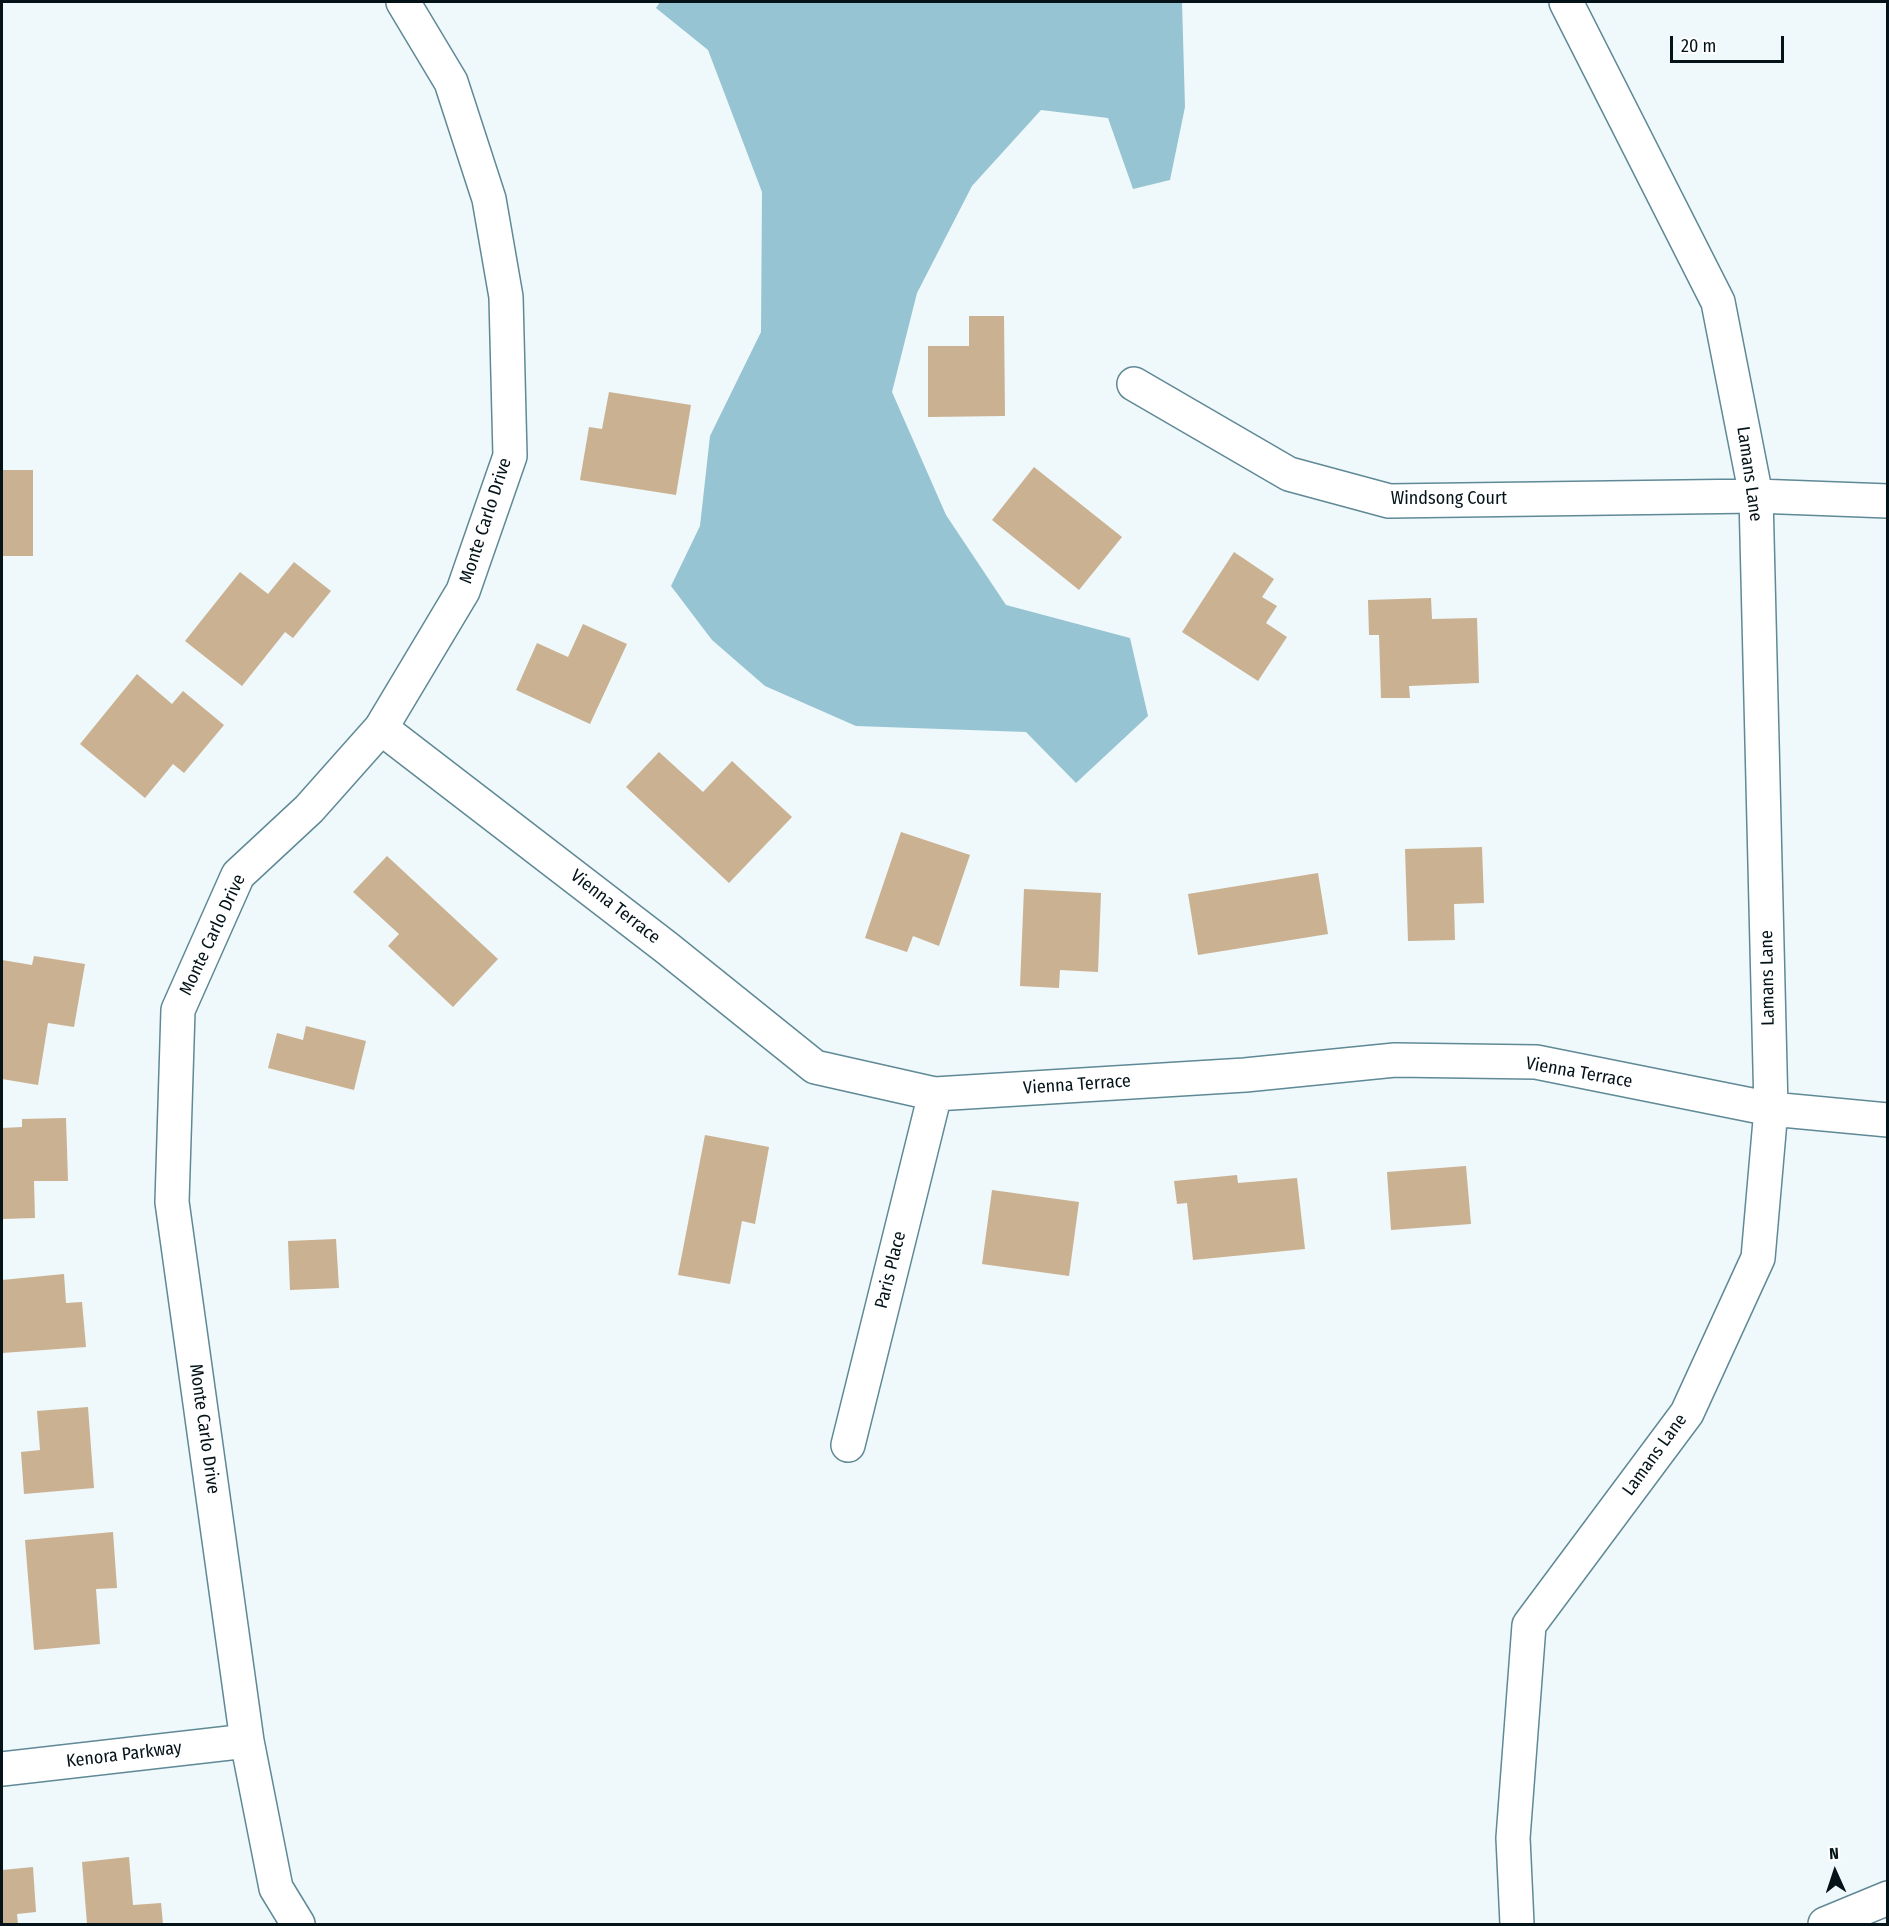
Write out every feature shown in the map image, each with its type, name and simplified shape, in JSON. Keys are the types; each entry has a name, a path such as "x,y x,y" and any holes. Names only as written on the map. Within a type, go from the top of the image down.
{"street":[{"name":"Monte Carlo Drive","path":"298,1924 276,1888 247,1741 172,1202 178,1010 238,875 309,809 381,728 463,591 510,456 506,297 489,199 451,82 403,2"},
{"name":"Lamans Lane","path":"1517,1924 1513,1838 1529,1625 1687,1413 1758,1258 1771,1109 1756,496 1718,302 1571,3"},
{"name":"Windsong Court","path":"1134,384 1289,474 1389,501 1756,496 1887,501"},
{"name":"Vienna Terrace","path":"381,728 667,948 815,1067 935,1094 1245,1075 1395,1060 1536,1062 1771,1109 1887,1120"},
{"name":"Paris Place","path":"848,1445 935,1094"},
{"name":"Kenora Parkway","path":"2,1769 247,1741"},
{"path":"1825,1924 1887,1898"}],"shaded area":[{"path":"660,2 1182,2 1185,107 1170,180 1133,189 1108,118 1041,110 972,186 917,293 892,392 946,515 1006,605 1130,638 1148,716 1076,783 1026,732 856,726 765,686 712,640 671,586 700,526 710,436 761,332 762,192 708,50 656,8"}],"building":[{"path":"969,316 1004,316 1005,416 928,417 928,346 969,346"},
{"path":"609,392 691,405 676,495 580,480 589,427 602,429"},
{"path":"1034,467 1122,537 1079,590 992,520"},
{"path":"2,470 33,470 33,556 2,556"},
{"path":"1234,552 1274,579 1262,597 1277,606 1266,623 1287,637 1258,681 1182,632"},
{"path":"294,562 331,591 293,638 285,632 242,686 185,641 240,572 268,594"},
{"path":"1431,598 1432,619 1477,618 1479,683 1409,686 1410,698 1381,698 1379,635 1369,635 1368,600"},
{"path":"583,624 627,644 590,724 516,690 537,643 568,657"},
{"path":"137,674 172,704 183,691 224,725 184,773 173,764 145,798 80,744"},
{"path":"659,752 703,792 732,761 792,817 729,883 626,787"},
{"path":"901,832 970,855 939,946 913,936 907,952 865,938"},
{"path":"1482,847 1484,903 1454,904 1455,940 1408,941 1405,849"},
{"path":"387,856 498,959 453,1007 388,946 399,934 353,892"},
{"path":"1318,873 1328,934 1198,955 1188,894"},
{"path":"1024,889 1101,893 1098,972 1060,970 1059,988 1020,986"},
{"path":"34,956 85,964 74,1027 48,1023 38,1085 2,1079 2,960 32,965"},
{"path":"306,1026 366,1041 354,1090 268,1068 277,1033 303,1040"},
{"path":"66,1118 68,1181 34,1181 35,1218 2,1219 2,1128 22,1127 22,1119"},
{"path":"705,1135 769,1147 755,1224 742,1221 730,1284 678,1275"},
{"path":"1466,1166 1471,1224 1391,1230 1387,1172"},
{"path":"1237,1175 1238,1183 1297,1178 1305,1249 1193,1260 1187,1203 1177,1204 1174,1181"},
{"path":"992,1190 1079,1202 1069,1276 982,1264"},
{"path":"336,1239 339,1288 290,1290 288,1241"},
{"path":"64,1274 66,1303 82,1302 86,1347 2,1353 2,1280"},
{"path":"88,1407 94,1488 24,1494 21,1452 40,1450 37,1411"},
{"path":"113,1532 117,1588 96,1589 100,1644 34,1650 25,1540"},
{"path":"129,1857 133,1905 161,1903 163,1924 87,1924 82,1862"},
{"path":"33,1867 36,1912 17,1914 18,1924 2,1924 2,1870"}]}
